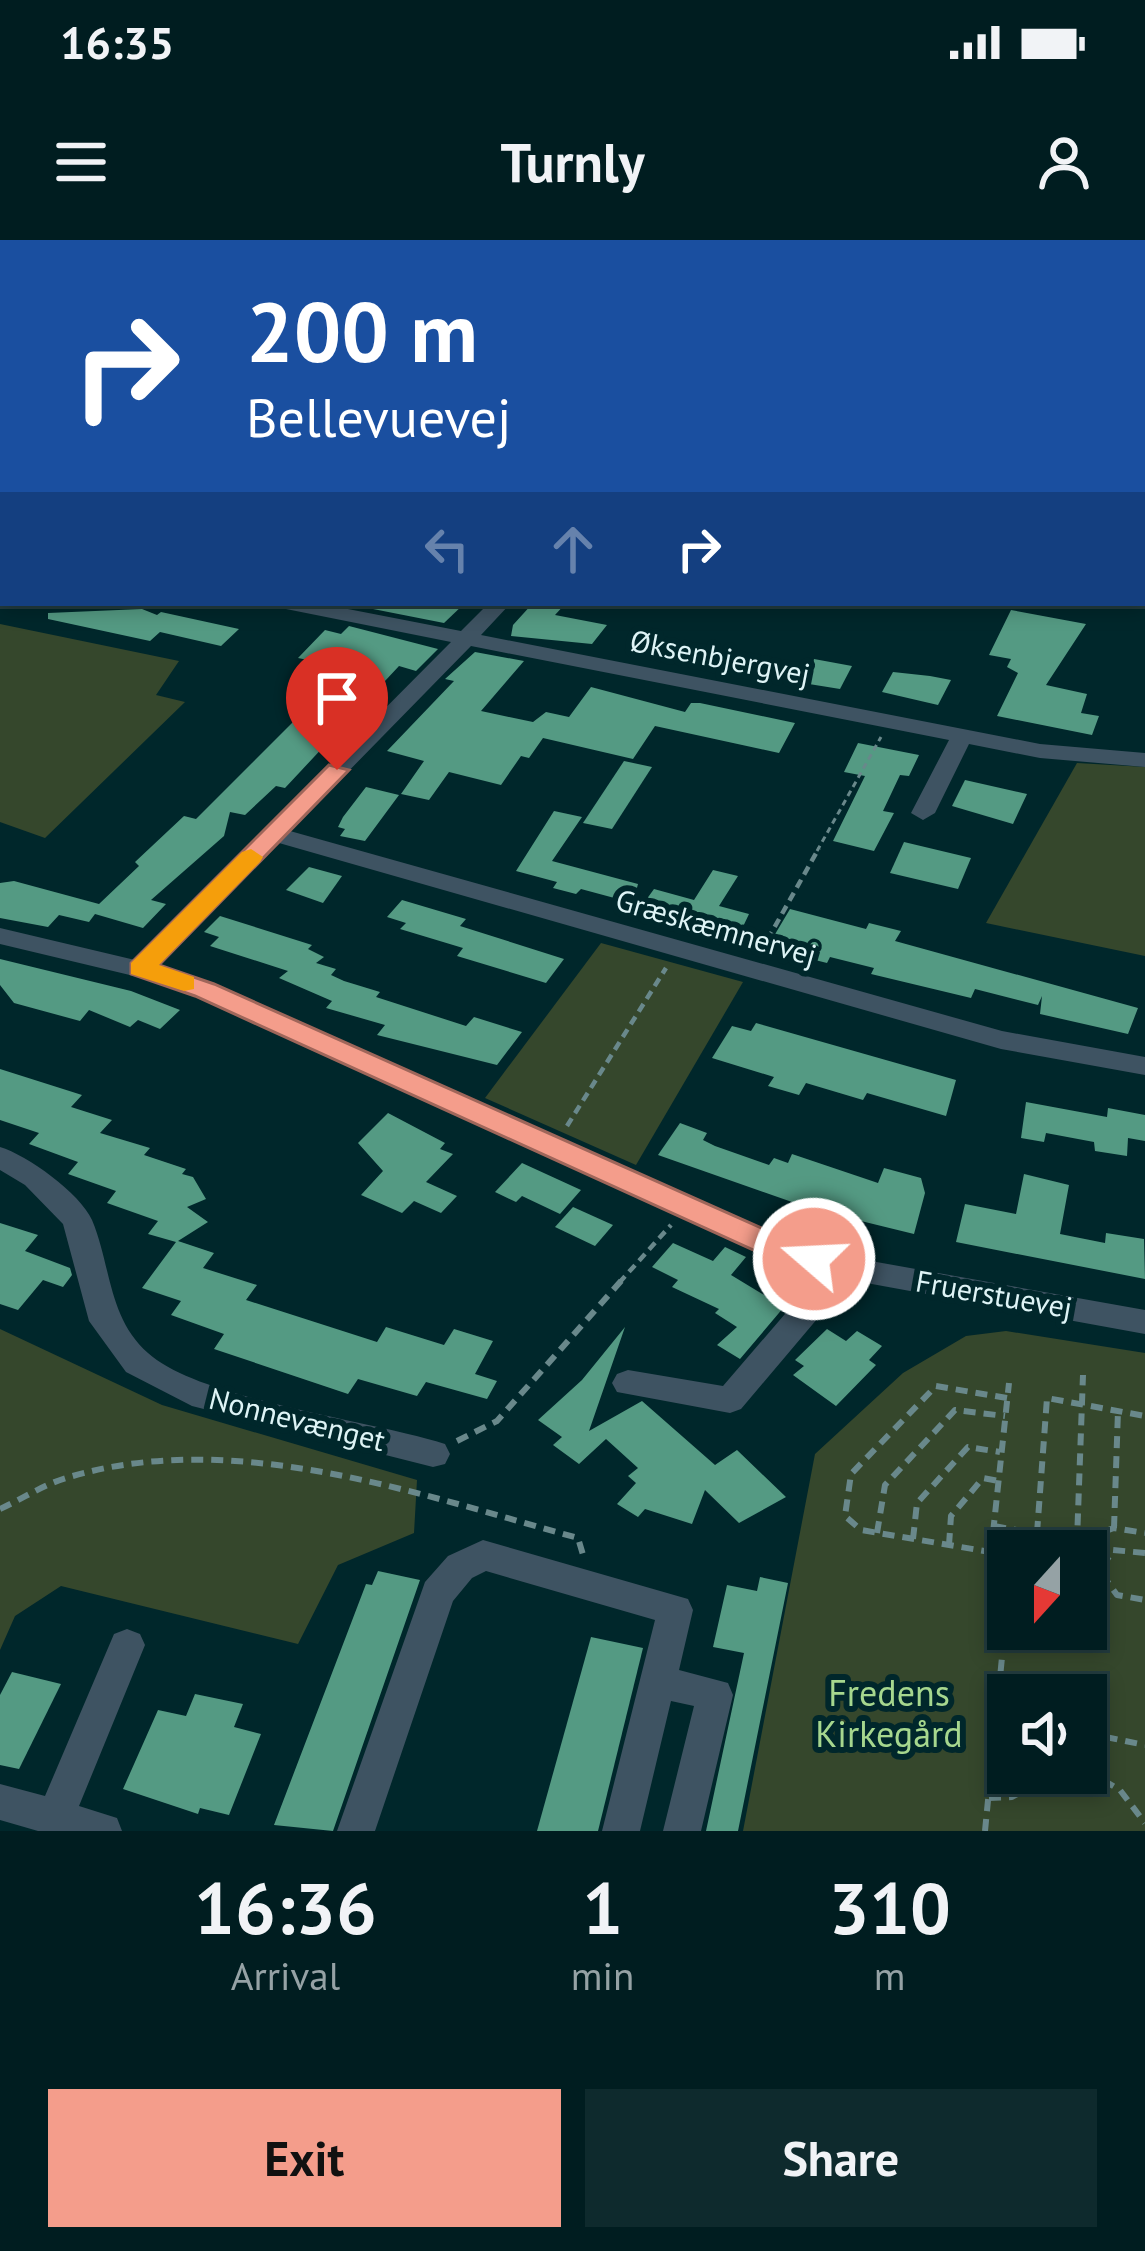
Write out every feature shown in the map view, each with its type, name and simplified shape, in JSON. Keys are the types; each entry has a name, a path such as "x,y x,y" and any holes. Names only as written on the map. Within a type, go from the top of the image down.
{"street":[{"name":"Øksenbjergvej","path":"306,606 1040,752 1145,760"},
{"path":"141,968 498,606"},
{"path":"923,813 962,736"},
{"name":"Græskæmnervej","path":"273,834 749,973 1001,1040 1145,1066"},
{"name":"Fruerstuevej","path":"0,937 141,968 205,990 784,1251 843,1268 1145,1322"},
{"name":"Nonnevænget","path":"0,1156 35,1178 76,1220 105,1321 137,1363 192,1393 433,1454"},
{"path":"628,1382 730,1400 843,1268"},
{"path":"356,1831 438,1593 460,1567 483,1555 675,1610 621,1831"},
{"path":"55,1818 127,1645"},
{"path":"658,1681 715,1695 682,1831"},
{"path":"0,1802 103,1831"}],"path":[{"path":"749,973 889,722"},
{"path":"555,1146 677,951"},
{"path":"433,1454 496,1420 687,1208"},
{"path":"1077,1530 1083,1375"},
{"path":"994,1530 1009,1383"},
{"path":"987,1551 861,1531 845,1516 851,1474 936,1386 1007,1398"},
{"path":"1037,1530 1047,1398 1145,1415"},
{"path":"877,1533 885,1485 955,1410 1005,1416"},
{"path":"1114,1528 1118,1411"},
{"path":"914,1539 916,1503 968,1447 1001,1452"},
{"path":"0,1509 67,1478 144,1462 267,1466 416,1494 578,1538 593,1586"},
{"path":"949,1545 951,1516 983,1478 999,1480"},
{"path":"994,1526 1016,1530"},
{"path":"1107,1530 1145,1534"},
{"path":"1107,1560 1113,1550 1145,1553"},
{"path":"1107,1580 1117,1594 1145,1600"},
{"path":"1107,1737 1145,1745"},
{"path":"1107,1778 1145,1823"},
{"path":"986,1831 988,1794"},
{"path":"988,1798 1017,1794"}],"green space":[{"path":"0,624 179,661 156,695 185,702 45,838 0,822"},
{"path":"1077,763 1145,767 1145,956 986,923"},
{"path":"601,943 743,982 636,1165 485,1098"},
{"path":"0,1329 162,1405 417,1480 414,1533 338,1565 298,1644 61,1586 15,1616 0,1650"},
{"name":"Fredens Kirkegård","path":"1006,1331 1145,1353 1145,1831 743,1831 815,1454 903,1373 966,1336"}],"building":[{"path":"370,606 462,606 444,623"},
{"path":"530,606 563,606 555,615 607,625 592,644 511,636 513,625"},
{"path":"142,609 239,629 221,646 160,632 150,641 48,619 48,613"},
{"path":"1011,610 1086,624 1046,685 1087,694 1081,713 1099,716 1092,735 997,716 1018,673 1007,667 1011,659 989,655"},
{"path":"349,626 438,649 416,671 399,666 285,788 276,786 245,815 230,812 224,836 151,900 166,904 143,928 95,914 89,922 59,915 48,927 0,918 0,883 14,881 99,904 139,866 135,862 184,816 196,819 347,668 298,658 325,630 341,634"},
{"path":"475,652 524,661 481,711 533,722 546,712 569,717 591,687 685,712 691,703 700,703 795,723 779,753 655,726 633,759 543,738 529,758 521,756 501,785 449,772 429,800 401,794 424,761 387,751 454,681 445,679"},
{"path":"814,659 852,666 840,689 809,684"},
{"path":"893,672 951,680 938,705 882,692"},
{"path":"858,743 919,755 909,776 900,775 883,811 894,813 874,851 833,841 865,776 844,772"},
{"path":"624,761 652,767 612,829 583,823"},
{"path":"965,780 1027,794 1013,824 952,806"},
{"path":"366,787 399,795 365,841 340,836 345,829 338,827 343,817"},
{"path":"554,811 582,817 552,861 638,884 633,903 581,889 576,894 553,888 557,882 516,871"},
{"path":"904,842 971,858 958,889 890,873"},
{"path":"309,867 342,876 323,903 286,890"},
{"path":"713,870 738,876 719,906 749,914 740,933 666,912 662,918 638,911 654,889 694,900"},
{"path":"402,900 466,919 460,926 564,959 546,983 457,956 463,948 400,929 406,923 387,917"},
{"path":"790,909 866,929 869,923 901,931 895,941 1138,1008 1128,1034 1040,1014 1042,996 1038,1005 975,989 971,998 871,974 874,968 830,957 827,963 803,957 805,950 771,941"},
{"path":"220,916 312,945 308,949 324,957 316,963 336,969 331,975 344,981 380,992 376,997 466,1026 474,1017 522,1032 497,1065 377,1035 385,1025 326,1008 332,1001 279,978 288,971 210,946 219,937 204,932"},
{"path":"0,959 131,991 180,1010 160,1029 138,1020 130,1027 89,1010 80,1021 14,1003 0,985"},
{"path":"756,1023 956,1080 946,1116 867,1093 863,1100 806,1083 799,1095 768,1086 774,1077 712,1058 732,1026 751,1031"},
{"path":"0,1069 82,1095 71,1107 112,1120 100,1133 150,1148 144,1155 186,1169 182,1174 193,1177 206,1199 187,1207 208,1222 178,1241 214,1253 203,1268 257,1285 246,1300 377,1342 386,1327 444,1345 454,1329 493,1341 475,1374 497,1381 487,1399 426,1382 417,1396 358,1379 348,1394 214,1349 224,1334 171,1315 181,1301 142,1288 176,1242 148,1234 158,1221 107,1203 116,1191 68,1174 78,1162 29,1144 39,1133 0,1120"},
{"path":"1026,1102 1107,1117 1108,1108 1145,1115 1145,1141 1128,1138 1127,1156 1095,1151 1094,1142 1046,1133 1044,1142 1021,1138"},
{"path":"388,1113 445,1143 440,1149 453,1154 426,1182 457,1196 441,1213 414,1201 402,1213 361,1195 383,1171 358,1143"},
{"path":"680,1123 707,1133 703,1140 715,1146 769,1165 774,1158 788,1163 792,1154 878,1183 884,1168 921,1178 925,1193 914,1234 812,1209 658,1155"},
{"path":"522,1163 581,1190 560,1214 522,1196 516,1202 495,1192"},
{"path":"1024,1174 1069,1185 1060,1234 1105,1243 1106,1233 1144,1239 1145,1279 956,1242 965,1204 1016,1214"},
{"path":"573,1207 613,1225 595,1246 555,1227"},
{"path":"0,1223 38,1235 25,1251 70,1268 72,1275 63,1287 43,1280 18,1310 0,1304"},
{"path":"673,1243 713,1261 725,1247 746,1257 731,1275 784,1307 740,1359 717,1345 737,1327 715,1313 719,1309 672,1287 678,1280 652,1267"},
{"path":"625,1327 589,1431 642,1401 715,1465 737,1450 786,1497 739,1523 705,1490 692,1524 645,1509 638,1517 617,1504 636,1483 628,1476 638,1468 606,1439 579,1464 553,1445 562,1437 538,1420 582,1380"},
{"path":"827,1329 846,1341 857,1331 882,1346 869,1360 876,1365 836,1406 793,1375 804,1366 795,1360"},
{"path":"378,1571 420,1580 333,1831 274,1825 366,1584 372,1585"},
{"path":"760,1577 788,1583 738,1831 706,1831 744,1653 713,1647 727,1585 757,1591"},
{"path":"591,1637 643,1648 598,1831 537,1831"},
{"path":"12,1672 61,1684 19,1769 0,1765 0,1695"},
{"path":"195,1694 243,1704 234,1727 261,1734 229,1815 200,1808 198,1814 123,1789 158,1710 186,1716"}],"slow traffic":[{"path":"184,983 141,968 251,857"}],"route":[{"path":"337,770 141,968 205,990 784,1251 814,1259"}]}
